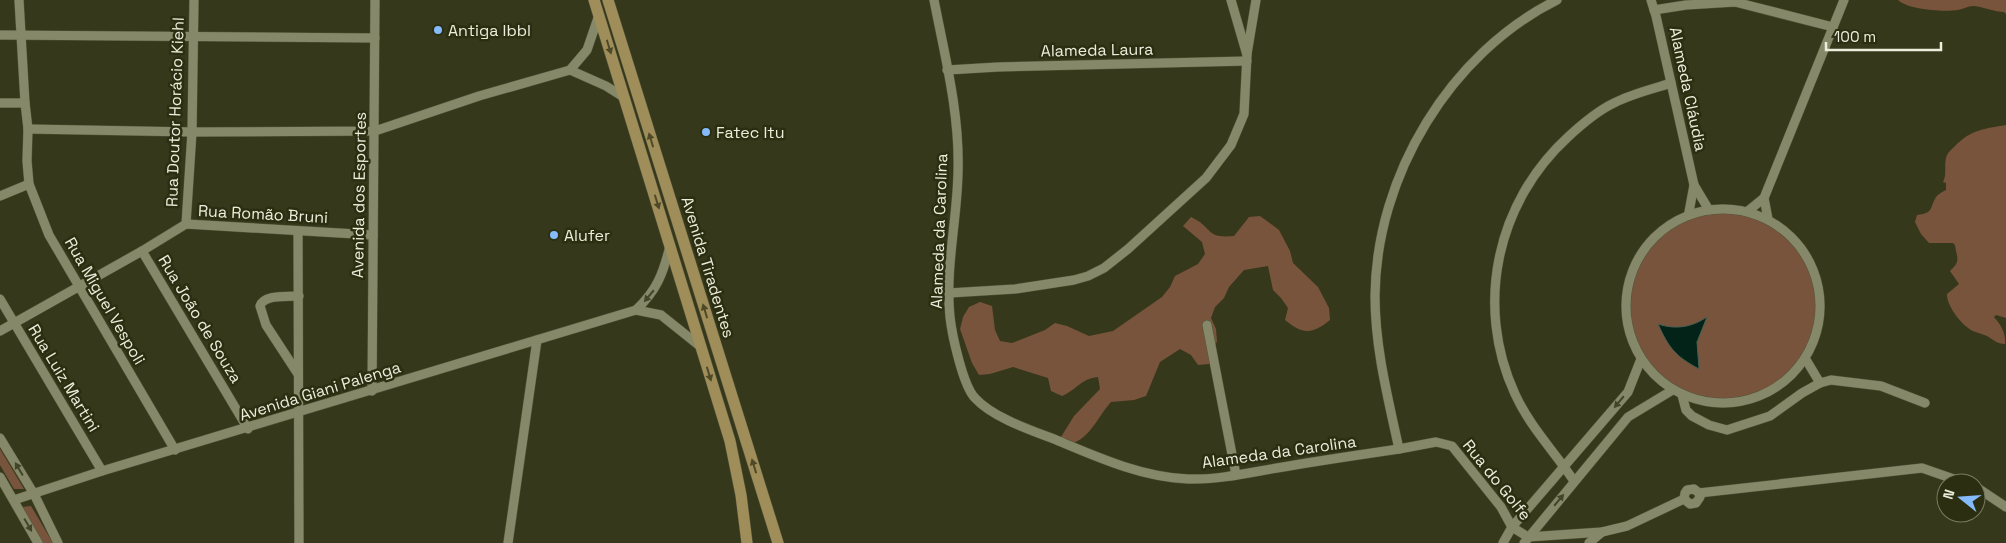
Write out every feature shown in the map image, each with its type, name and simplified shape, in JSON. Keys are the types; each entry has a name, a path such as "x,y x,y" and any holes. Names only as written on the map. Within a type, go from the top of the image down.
{"main road":[{"name":"Avenida Tiradentes","path":"608,0 778,543"},
{"name":"Avenida Tiradentes","path":"594,1 730,441 741,494 748,543"}],"street":[{"name":"Rua Miguel Vespoli","path":"19,0 28,129 27,160 29,184 49,235 175,450"},
{"name":"Rua Doutor Horácio Kiehl","path":"186,224 192,132 194,0"},
{"name":"Avenida dos Esportes","path":"372,391 375,0"},
{"name":"Alameda da Carolina","path":"934,0 956,118 958,173 950,265 950,318 960,364 968,388 974,397 984,406 1030,430 1137,470 1188,479 1236,475 1399,449"},
{"path":"1231,0 1247,58"},
{"path":"949,293 1014,289 1074,280 1088,276 1110,263 1206,178 1231,145 1244,114 1247,58 1256,0"},
{"path":"1399,449 1379,357 1375,294 1382,240 1397,182 1426,123 1464,70 1499,38 1557,0"},
{"name":"Alameda Cláudia","path":"1651,0 1694,185"},
{"path":"1748,212 1764,198 1844,0"},
{"path":"1654,10 1686,5 1735,2 1833,27"},
{"path":"28,129 192,132 375,131 480,96 570,70 587,50 599,15"},
{"path":"0,35 375,38"},
{"name":"Alameda Laura","path":"947,70 1247,58"},
{"path":"570,70 606,86 625,98"},
{"path":"1574,481 1529,421 1514,392 1505,368 1498,337 1495,306 1495,284 1503,242 1521,194 1556,148 1580,127 1614,102 1671,83"},
{"path":"0,103 25,103"},
{"path":"0,196 29,184"},
{"path":"1694,185 1709,210"},
{"path":"1689,212 1694,185"},
{"path":"1764,198 1768,219"},
{"path":"1727,207 1748,212 1758,214 1785,229 1806,252 1818,280 1821,310 1815,341 1799,367 1776,388 1748,400 1718,403 1671,391 1653,376 1642,359 1629,331 1626,301 1632,272 1646,245 1668,225 1689,212 1727,207"},
{"name":"Rua Romão Bruni","path":"0,331 186,224 373,234"},
{"path":"298,231 299,543"},
{"path":"636,310 650,297 656,287 670,246"},
{"name":"Rua João de Souza","path":"142,251 248,429"},
{"path":"299,296 270,298 264,300 260,306 266,325 299,374"},
{"name":"Rua Luiz Martini","path":"0,299 102,471"},
{"path":"636,310 661,315 701,347"},
{"name":"Avenida Giani Palenga","path":"14,500 102,471 248,429 636,310"},
{"path":"1206,325 1236,475"},
{"path":"508,543 537,340"},
{"path":"1805,358 1820,383"},
{"path":"1503,543 1512,527 1628,392 1642,359"},
{"path":"1682,395 1686,410 1692,416 1709,425 1727,430 1770,416 1802,393 1820,383 1831,380 1880,386 1925,403"},
{"path":"1526,540 1628,417 1671,391"},
{"path":"0,438 34,494 58,543"},
{"name":"Rua do Golfe","path":"1399,449 1436,442 1452,446 1501,507 1512,527 1526,540 1602,532 1627,526 1684,499 1690,504 1696,503 1699,500 1699,493 1922,468 1936,473"},
{"path":"0,476 38,543"},
{"path":"1986,494 2006,507"},
{"path":"1589,543 1602,532"}],"shaded area":[{"path":"1898,0 2006,0 2006,14 1973,6 1952,11 1926,10 1910,6"},
{"path":"2006,125 2006,318 1996,315 1994,317 2005,336 2005,344 1998,343 1987,336 1973,331 1955,315 1947,299 1947,294 1959,284 1950,271 1957,262 1955,245 1953,243 1929,243 1921,234 1915,222 1917,215 1929,212 1937,196 1946,190 1946,183 1943,182 1945,161 1948,153 1961,140 1973,133"},
{"path":"1724,211 1760,218 1776,227 1790,239 1802,253 1811,269 1818,305 1811,341 1802,357 1790,371 1776,383 1760,392 1724,399 1688,392 1672,383 1658,371 1646,357 1637,341 1630,305 1637,269 1646,253 1658,239 1672,227 1688,218"},
{"path":"1260,216 1279,230 1290,251 1293,263 1318,287 1329,308 1330,320 1324,325 1308,331 1291,325 1285,320 1288,308 1273,290 1268,266 1244,270 1229,287 1224,298 1215,307 1211,318 1216,329 1217,341 1209,364 1198,365 1191,355 1180,349 1160,362 1146,396 1134,400 1111,402 1089,432 1070,445 1061,437 1074,416 1100,389 1098,377 1083,382 1062,396 1051,391 1048,378 1013,367 990,374 979,375 972,363 960,329 963,317 969,307 980,302 992,306 995,330 1000,341 1012,343 1045,330 1055,323 1089,336 1113,331 1162,297 1170,287 1175,276 1198,264 1205,254 1202,242 1183,226 1191,217 1213,234 1218,236 1234,236 1249,217"},
{"path":"1707,317 1697,342 1699,369 1674,351 1658,324 1671,327 1684,326 1696,323"},
{"path":"0,449 24,489 14,489 0,465"},
{"path":"31,506 53,543 43,543 22,507"}],"place":[{"name":"Antiga Ibbl","path":"438,30"},
{"name":"Fatec Itu","path":"706,132"},
{"name":"Alufer","path":"554,235"}]}
